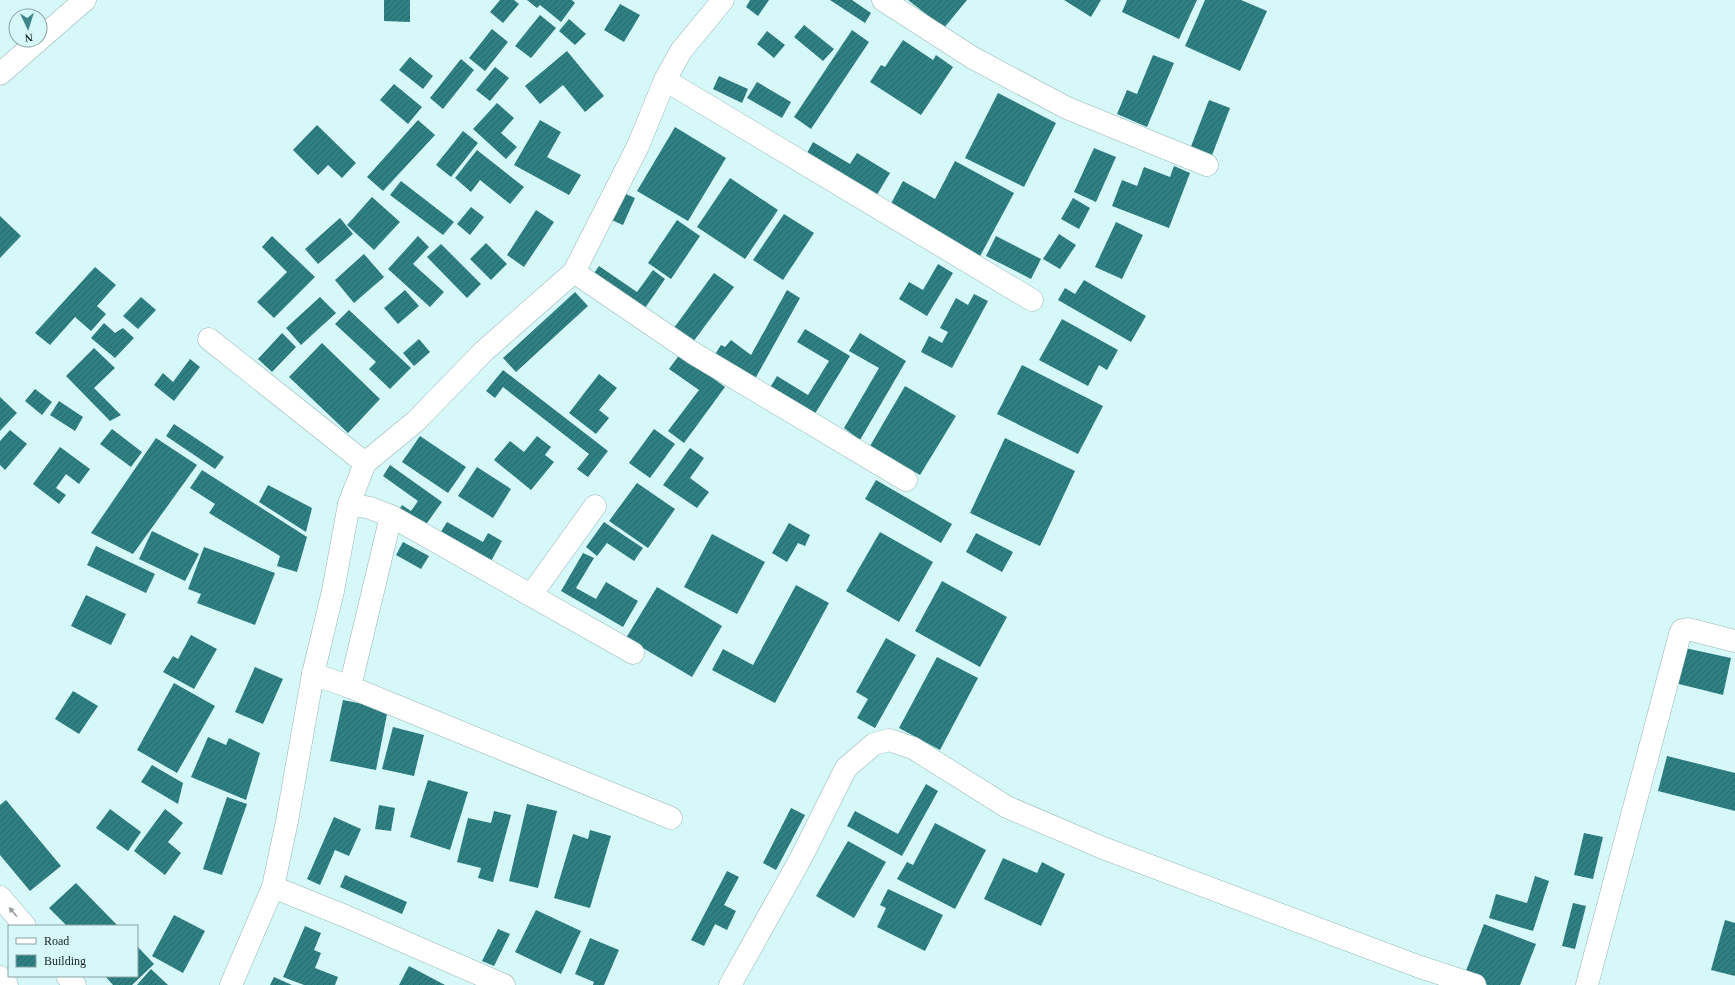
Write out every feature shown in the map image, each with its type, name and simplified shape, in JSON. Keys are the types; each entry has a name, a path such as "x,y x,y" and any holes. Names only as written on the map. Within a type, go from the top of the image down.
{"street":[{"path":"48,31 85,0"},
{"path":"231,985 273,887 287,821 313,674 333,591 349,504 365,462 416,421 484,351 574,272 638,146 665,80 681,51 723,0"},
{"path":"883,0 972,58 1067,108 1207,165"},
{"path":"0,74 29,48"},
{"path":"665,80 1032,300"},
{"path":"574,272 693,353 906,480"},
{"path":"209,339 365,462"},
{"path":"349,504 370,508 391,516 531,594 633,654"},
{"path":"531,594 595,506"},
{"path":"350,687 391,516"},
{"path":"1587,985 1680,634 1682,630 1688,629 1735,641"},
{"path":"313,674 350,687 671,818"},
{"path":"730,985 801,858 846,768 874,744 889,740 913,748 1007,807 1103,848 1420,967 1475,985"},
{"path":"273,887 345,916 504,985"},
{"path":"0,897 24,925"},
{"path":"0,977 7,985"},
{"path":"69,977 75,985"}],"building":[{"path":"384,0 410,0 410,22 384,21"},
{"path":"500,0 514,0 519,4 503,23 490,12"},
{"path":"527,0 572,0 575,3 561,22 540,5 537,8"},
{"path":"750,0 769,0 758,16 746,7"},
{"path":"830,0 852,0 871,13 865,23"},
{"path":"908,0 967,0 944,28"},
{"path":"1064,0 1101,0 1091,17"},
{"path":"1127,0 1197,0 1179,39 1122,12"},
{"path":"1205,0 1241,0 1267,11 1240,71 1185,46"},
{"path":"620,4 640,15 624,42 604,30"},
{"path":"540,15 556,28 531,58 515,46"},
{"path":"569,19 586,34 575,45 559,31"},
{"path":"804,25 834,49 823,61 794,37"},
{"path":"492,29 508,42 485,71 469,58"},
{"path":"852,30 869,42 811,129 794,117"},
{"path":"767,31 785,45 774,58 757,44"},
{"path":"903,40 933,60 936,55 953,67 921,115 870,82 881,65 885,67"},
{"path":"567,51 604,96 585,112 563,85 540,104 525,86"},
{"path":"1153,55 1174,63 1147,127 1117,114 1127,90 1137,94"},
{"path":"410,57 433,76 423,89 399,70"},
{"path":"461,59 474,70 443,109 430,98"},
{"path":"495,67 509,78 490,101 476,90"},
{"path":"719,76 748,89 742,103 713,89"},
{"path":"757,82 791,102 782,118 747,98"},
{"path":"394,84 422,107 408,124 380,100"},
{"path":"998,93 1056,123 1024,187 965,158"},
{"path":"1209,100 1230,108 1211,158 1190,149"},
{"path":"497,103 514,118 501,133 517,147 506,159 473,129"},
{"path":"418,120 435,135 383,191 367,177"},
{"path":"540,120 561,132 547,157 581,175 569,195 514,165"},
{"path":"317,125 356,163 342,178 328,165 318,175 293,150"},
{"path":"675,127 726,158 688,221 637,191"},
{"path":"463,131 478,143 451,177 436,165"},
{"path":"813,142 850,164 857,153 890,173 875,198 805,157"},
{"path":"1094,148 1116,157 1096,202 1074,192"},
{"path":"477,150 524,187 510,204 480,180 471,192 455,178"},
{"path":"955,161 1014,193 978,260 887,211 903,181 935,199"},
{"path":"1174,166 1190,173 1169,228 1112,206 1122,180 1137,186 1144,167 1170,177"},
{"path":"730,178 778,210 745,259 697,227"},
{"path":"401,181 454,222 443,235 390,195"},
{"path":"619,191 635,198 623,225 607,218"},
{"path":"372,197 400,222 374,250 347,225"},
{"path":"1073,198 1090,208 1079,229 1061,219"},
{"path":"471,207 484,217 470,235 457,224"},
{"path":"536,210 554,222 524,267 507,255"},
{"path":"784,214 814,233 783,280 753,260"},
{"path":"0,216 21,236 0,258"},
{"path":"340,218 353,234 318,264 305,249"},
{"path":"677,220 700,236 671,279 648,263"},
{"path":"1116,222 1143,235 1122,279 1095,267"},
{"path":"1059,234 1076,245 1060,269 1043,259"},
{"path":"272,236 315,277 274,318 257,302 287,272 262,247"},
{"path":"418,236 429,247 413,264 444,292 430,307 388,269"},
{"path":"996,236 1041,259 1031,279 986,256"},
{"path":"486,243 507,264 491,280 470,259"},
{"path":"441,244 481,284 467,298 427,257"},
{"path":"364,254 384,277 354,303 335,280"},
{"path":"938,264 953,273 927,316 899,299 909,282 923,290"},
{"path":"599,266 637,292 653,270 665,279 643,311 592,276"},
{"path":"95,267 116,285 97,306 106,314 91,331 75,317 50,345 35,333"},
{"path":"714,273 734,287 690,346 671,332"},
{"path":"1084,280 1146,316 1131,342 1058,300 1065,288 1075,294"},
{"path":"405,290 419,306 398,324 384,308"},
{"path":"787,290 800,298 755,379 714,356 721,345 725,347 731,340 751,355"},
{"path":"575,292 588,306 516,372 503,358"},
{"path":"974,294 988,301 952,368 921,352 929,336 942,343 948,332 940,328 956,298 968,305"},
{"path":"141,297 156,310 138,329 123,316"},
{"path":"320,297 336,313 301,345 286,328"},
{"path":"349,310 411,368 390,389 369,369 376,362 335,324"},
{"path":"1062,319 1118,350 1107,370 1099,365 1088,386 1039,360"},
{"path":"104,323 115,333 123,328 134,338 115,358 91,338"},
{"path":"805,329 850,356 813,417 768,391 777,376 808,395 829,361 797,342"},
{"path":"282,333 296,347 272,372 258,359"},
{"path":"860,333 906,361 860,440 844,428 879,368 849,351"},
{"path":"419,339 430,352 414,366 403,353"},
{"path":"322,343 380,399 348,433 289,377"},
{"path":"94,348 115,368 94,388 121,415 110,421 66,376"},
{"path":"680,354 725,387 684,443 668,431 699,390 669,369"},
{"path":"190,359 200,367 174,401 154,385 163,373 173,382"},
{"path":"1022,365 1103,406 1078,454 997,414"},
{"path":"503,370 608,451 588,477 577,469 589,454 503,387 495,398 486,391"},
{"path":"599,374 617,388 599,410 609,418 596,434 569,413"},
{"path":"905,386 956,416 920,475 870,446"},
{"path":"35,389 52,402 42,415 25,401"},
{"path":"0,397 17,413 0,431"},
{"path":"59,401 83,417 75,431 50,415"},
{"path":"174,424 224,457 215,469 166,436"},
{"path":"112,429 142,452 131,467 100,444"},
{"path":"654,429 675,444 650,478 629,463"},
{"path":"10,430 27,444 5,470 0,465 0,441"},
{"path":"420,436 466,467 448,493 402,462"},
{"path":"537,436 551,447 545,455 554,462 531,490 494,460 510,441 524,452"},
{"path":"156,438 197,465 133,554 91,533"},
{"path":"1005,438 1075,471 1040,546 970,513"},
{"path":"60,447 90,469 79,484 66,474 56,488 66,495 59,504 33,484"},
{"path":"690,448 704,458 690,478 709,492 697,508 663,485"},
{"path":"390,465 442,502 422,530 397,513 402,505 411,511 418,501 383,476"},
{"path":"477,467 511,489 493,518 458,496"},
{"path":"202,470 307,537 297,572 277,566 280,556 209,513 215,504 190,488"},
{"path":"876,480 952,524 941,543 865,499"},
{"path":"637,483 675,509 648,548 609,521"},
{"path":"268,485 312,508 306,532 259,502"},
{"path":"447,522 483,542 488,533 502,541 490,563 439,535"},
{"path":"604,522 643,548 634,561 607,543 597,556 586,547"},
{"path":"789,523 810,535 805,546 798,543 787,562 772,553"},
{"path":"152,531 199,554 185,581 139,559"},
{"path":"880,532 933,562 899,622 846,591"},
{"path":"976,533 1013,552 1002,572 966,552"},
{"path":"712,534 765,562 737,614 684,587"},
{"path":"403,542 429,556 421,569 396,555"},
{"path":"96,546 155,574 146,593 87,565"},
{"path":"204,547 275,573 255,625 197,603 201,594 188,589"},
{"path":"583,553 594,558 576,588 596,599 606,582 638,601 623,627 561,591"},
{"path":"942,581 1007,617 980,667 915,631"},
{"path":"796,585 829,603 775,703 712,670 723,649 753,665"},
{"path":"657,587 722,626 692,677 626,638"},
{"path":"86,595 126,614 111,645 71,626"},
{"path":"191,635 217,649 194,689 163,672 173,656 178,659"},
{"path":"886,638 916,655 875,728 857,718 868,699 856,692"},
{"path":"1685,648 1731,658 1723,695 1675,683"},
{"path":"937,657 978,678 940,750 899,728"},
{"path":"255,667 283,679 263,724 235,712"},
{"path":"174,683 215,706 177,773 137,750"},
{"path":"73,691 98,706 79,734 55,719"},
{"path":"343,700 388,709 376,770 330,761"},
{"path":"393,727 424,735 414,776 382,769"},
{"path":"208,737 226,745 229,738 260,753 246,800 191,777"},
{"path":"1667,756 1735,773 1735,811 1658,791"},
{"path":"152,765 183,783 178,804 141,782"},
{"path":"428,780 468,792 450,850 410,837"},
{"path":"926,784 938,791 902,856 847,826 855,811 898,834"},
{"path":"227,797 247,804 222,875 203,869"},
{"path":"6,800 61,866 30,891 0,855 0,805"},
{"path":"527,804 557,811 538,888 509,881"},
{"path":"379,805 395,808 391,831 375,829"},
{"path":"791,808 805,815 776,870 763,863"},
{"path":"110,809 141,832 128,851 96,828"},
{"path":"165,809 183,823 168,842 181,853 165,875 134,851"},
{"path":"494,811 511,815 493,882 478,878 481,868 457,862 468,818 491,823"},
{"path":"334,817 361,829 349,856 335,850 320,885 307,879"},
{"path":"935,823 986,850 955,909 897,879 907,862 913,865"},
{"path":"590,830 611,836 590,908 554,898 573,834 588,839"},
{"path":"1584,833 1603,837 1593,879 1574,875"},
{"path":"848,841 886,862 854,918 816,896"},
{"path":"1003,858 1037,873 1042,862 1065,874 1041,926 984,899"},
{"path":"727,871 739,877 724,905 736,911 727,930 715,924 704,946 691,940"},
{"path":"345,875 407,902 402,914 340,887"},
{"path":"1535,876 1549,881 1533,931 1489,918 1496,894 1527,903"},
{"path":"76,883 117,925 66,925 49,908"},
{"path":"888,889 943,915 925,951 877,927 886,908 880,905"},
{"path":"1573,903 1586,906 1575,949 1562,946"},
{"path":"536,910 581,931 561,974 515,952"},
{"path":"174,915 205,931 183,973 152,956"},
{"path":"1725,920 1735,923 1735,976 1711,970"},
{"path":"1484,924 1536,944 1520,985 1488,985 1464,976"},
{"path":"305,926 321,933 314,950 321,953 315,968 338,977 335,985 304,985 283,977"},
{"path":"498,929 510,934 494,966 482,961"},
{"path":"590,938 619,950 604,985 593,985 594,982 575,974"},
{"path":"138,947 154,964 132,985 113,985 106,977 138,977"},
{"path":"409,966 445,985 399,985"},
{"path":"151,969 168,985 137,985"},
{"path":"274,977 292,985 270,985"}]}
